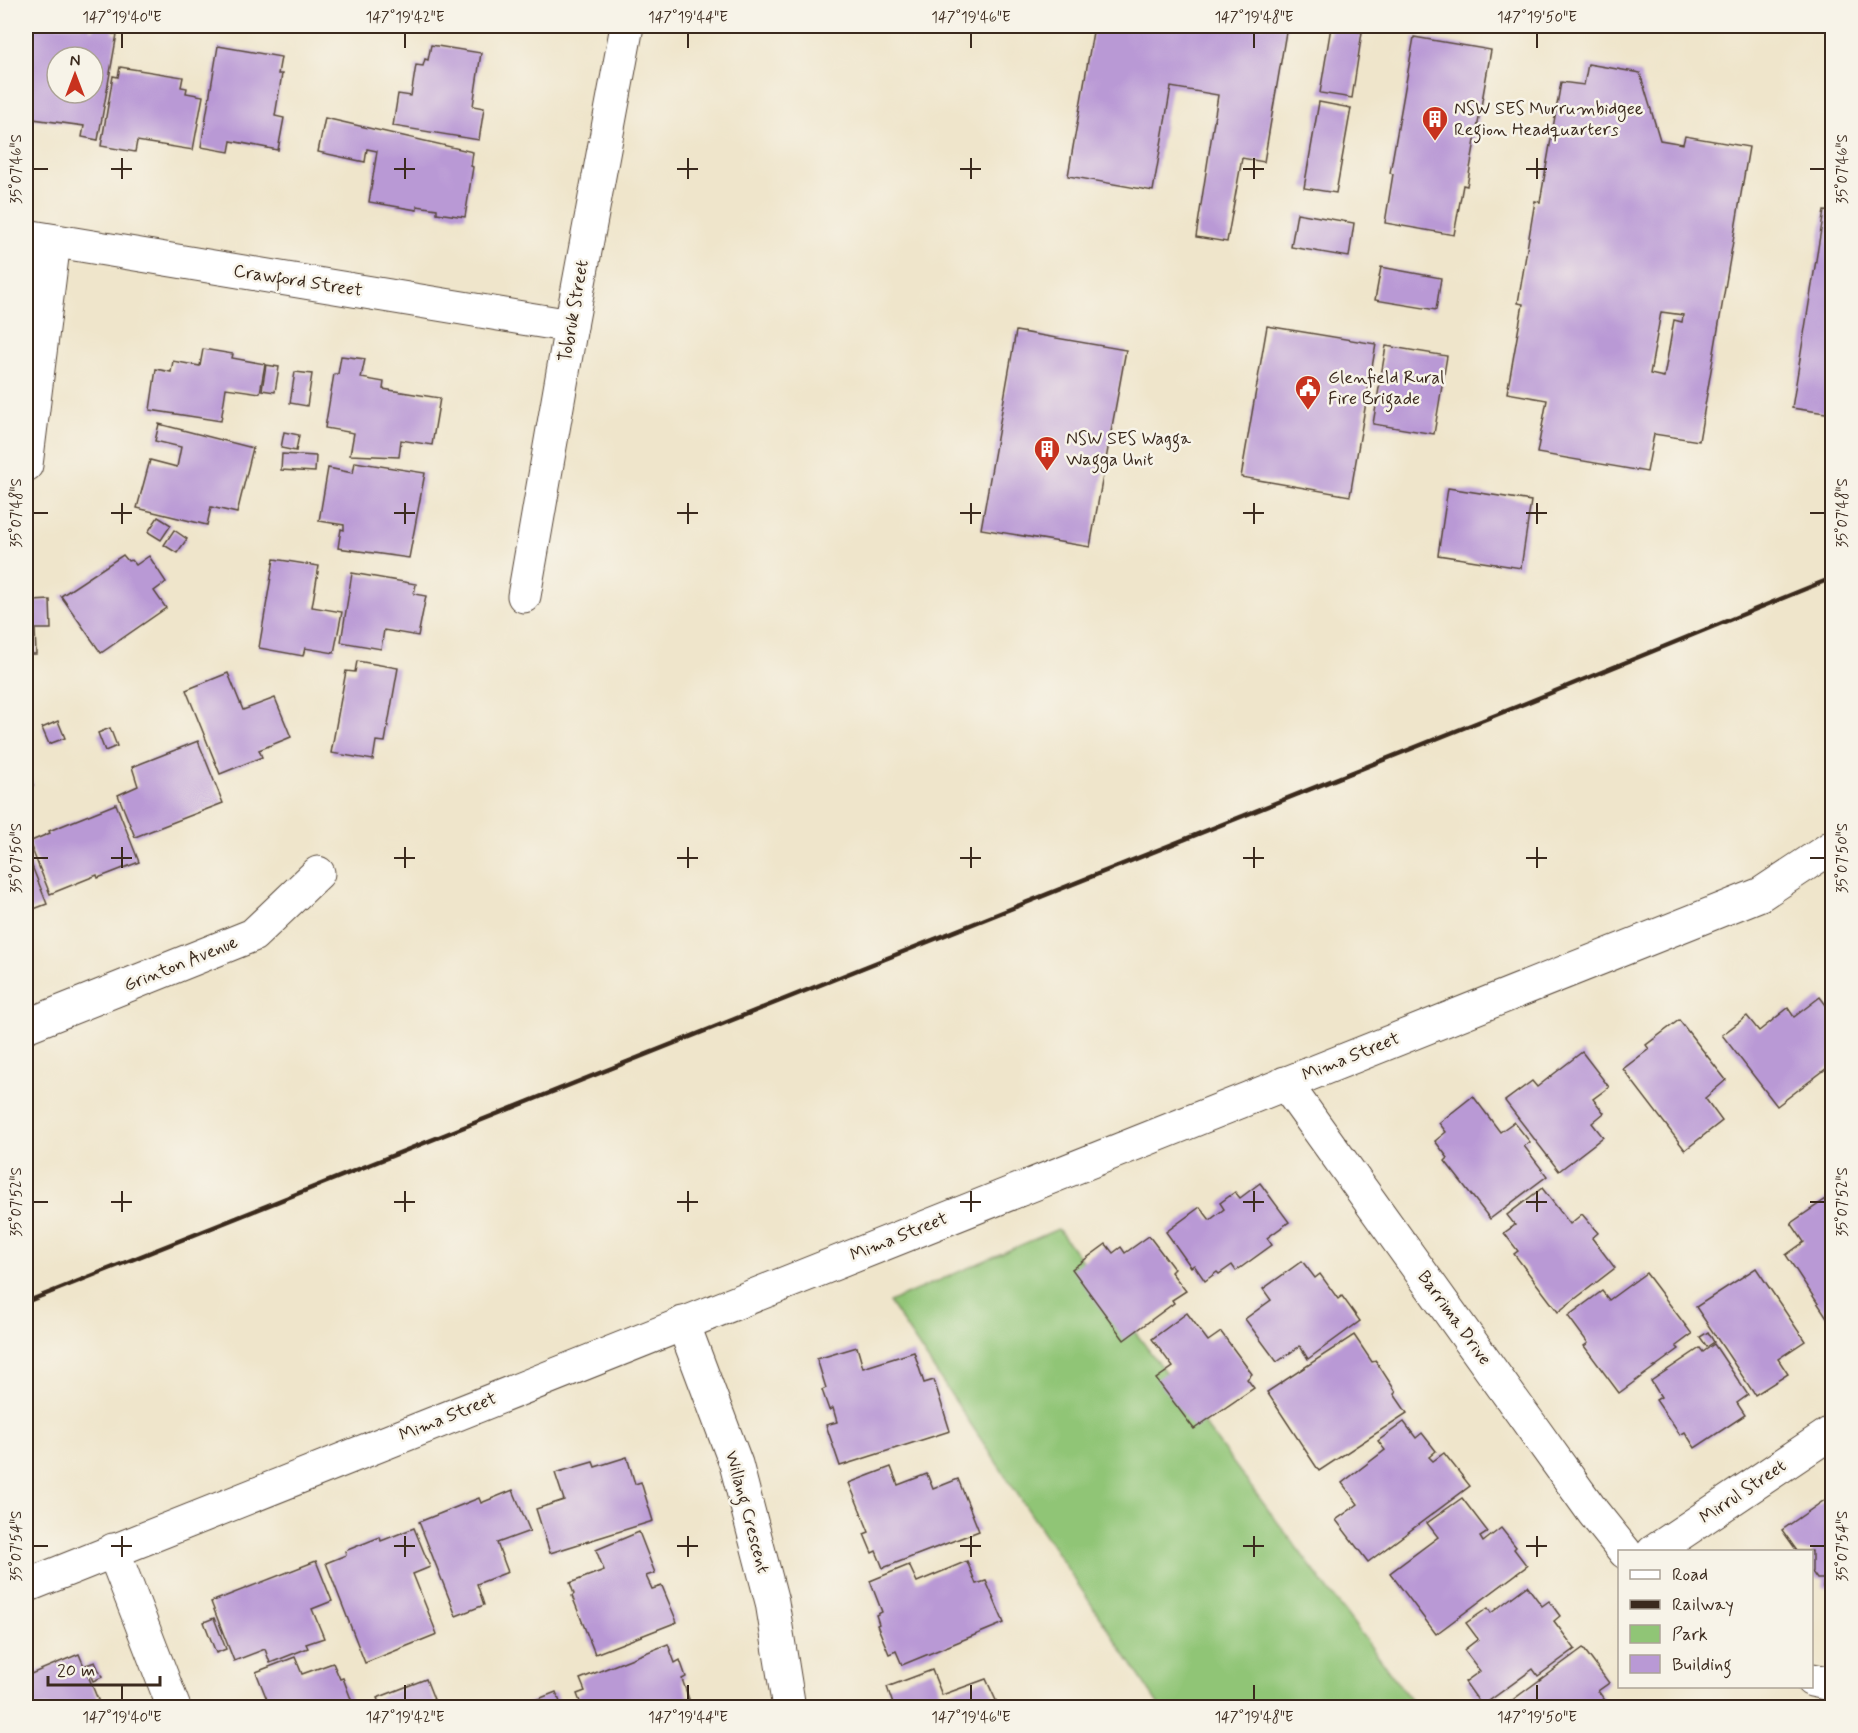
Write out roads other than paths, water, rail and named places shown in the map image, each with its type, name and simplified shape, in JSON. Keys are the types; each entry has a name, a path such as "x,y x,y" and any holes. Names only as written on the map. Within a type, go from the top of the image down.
{"street":[{"name":"Tobruk Street","path":"524,596 627,26"},
{"name":"Crawford Street","path":"40,238 571,326"},
{"path":"26,465 40,238"},
{"name":"Mima Street","path":"26,1586 1761,894 1833,847"},
{"name":"Grinton Avenue","path":"26,1026 253,935 318,873"},
{"name":"Barrima Drive","path":"1285,1083 1593,1512 1624,1550"},
{"name":"Willang Crescent","path":"683,1323 736,1464 772,1602 789,1707"},
{"name":"Mirrul Street","path":"1655,1550 1833,1432"},
{"path":"113,1550 174,1707"},
{"path":"1813,1680 1833,1684"}],"railway":[{"path":"26,1302 1526,703 1832,578"}],"place":[{"name":"NSW SES Murrumbidgee Region Headquarters","path":"1435,142"},
{"name":"Glenfield Rural Fire Brigade","path":"1308,411"},
{"name":"NSW SES Wagga Wagga Unit","path":"1047,472"}]}
